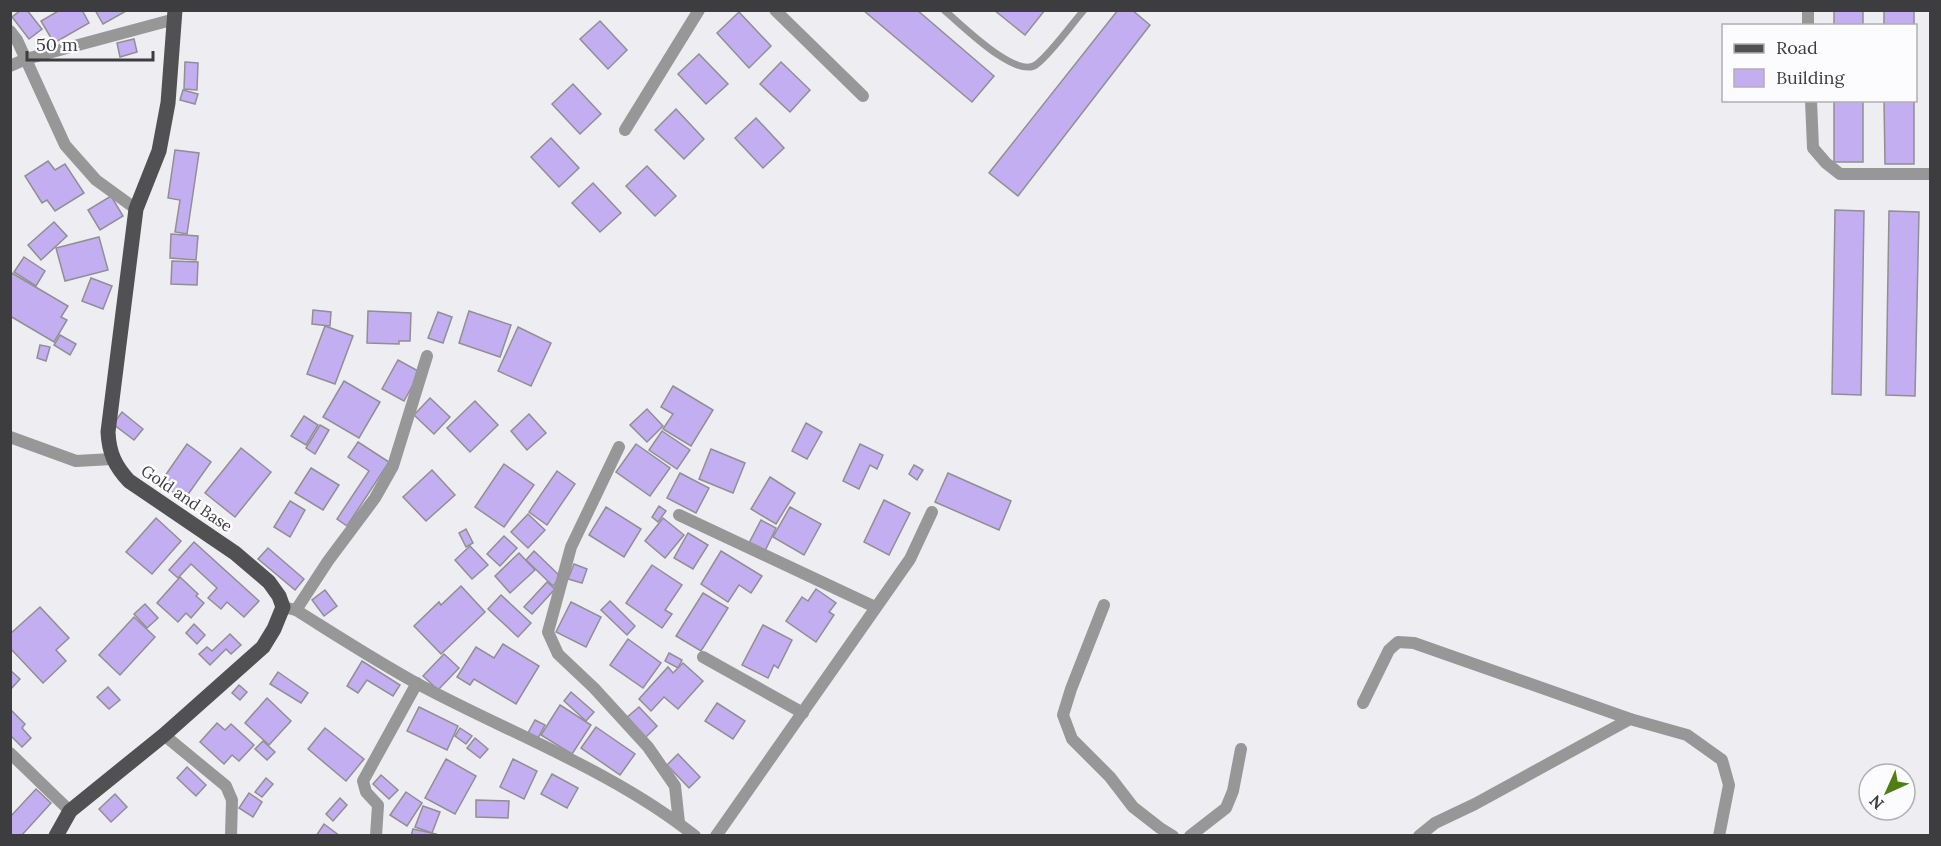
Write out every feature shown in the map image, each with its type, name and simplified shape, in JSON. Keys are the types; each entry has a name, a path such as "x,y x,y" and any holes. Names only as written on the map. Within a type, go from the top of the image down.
{"main road":[{"path":"112,459 108,432 136,209 159,152 168,103 175,15"},
{"name":"Gold and Base","path":"112,459 118,470 129,481 227,547 269,582 289,609"},
{"path":"56,836 70,811 164,735 263,647 289,609"}],"street":[{"path":"626,130 699,10"},
{"path":"775,10 863,96"},
{"path":"10,66 26,59 175,15"},
{"path":"10,31 26,59 65,145 96,180 136,209"},
{"path":"1811,102 1814,148 1826,163 1840,174 1930,174"},
{"path":"427,356 393,466 375,498 289,609 417,683 599,774 679,823 695,836"},
{"path":"10,437 76,461 112,459"},
{"path":"619,447 571,547 548,632 558,654 594,688 648,747 675,786 679,823"},
{"path":"716,836 910,559 932,512"},
{"path":"679,515 875,607"},
{"path":"1104,605 1063,715 1072,739 1110,777 1133,807 1173,836"},
{"path":"1363,703 1389,650 1398,642 1414,643 1630,718 1687,735 1722,760 1729,784 1719,836"},
{"path":"703,657 802,713"},
{"path":"376,836 378,805 366,792 363,781 417,683"},
{"path":"1419,836 1435,823 1475,804 1630,718"},
{"path":"164,735 226,786 232,801 231,836"},
{"path":"1190,836 1226,808 1233,791 1241,749"},
{"path":"10,753 70,811"}],"lane":[{"path":"944,10 1009,63 1023,68 1036,65 1084,10"}],"building":[{"path":"21,10 27,10 42,29 29,39 12,17"},
{"path":"60,10 82,10 89,23 54,43 41,21"},
{"path":"95,10 128,10 103,24"},
{"path":"863,10 917,10 994,76 972,102"},
{"path":"994,10 1045,10 1025,35"},
{"path":"1118,10 1132,10 1150,25 1018,196 989,173"},
{"path":"1834,10 1863,10 1863,24 1834,24"},
{"path":"1884,10 1914,10 1914,24 1884,24"},
{"path":"739,12 771,46 749,68 717,33"},
{"path":"600,21 627,50 608,69 580,39"},
{"path":"134,39 137,52 120,57 117,43"},
{"path":"699,54 728,84 706,104 678,74"},
{"path":"185,62 198,63 197,90 184,89"},
{"path":"781,62 810,90 790,112 760,84"},
{"path":"573,84 601,114 580,134 552,104"},
{"path":"183,90 198,94 195,104 180,100"},
{"path":"1834,102 1863,102 1863,162 1834,162"},
{"path":"1884,102 1914,102 1914,164 1885,164"},
{"path":"676,109 704,139 684,159 655,130"},
{"path":"756,118 784,148 763,168 735,138"},
{"path":"551,138 579,168 559,187 531,157"},
{"path":"175,150 199,153 187,234 175,232 180,200 168,198"},
{"path":"48,161 55,170 65,164 84,193 55,211 47,200 42,203 25,176"},
{"path":"647,166 676,196 655,216 626,186"},
{"path":"593,183 621,213 600,232 572,203"},
{"path":"111,196 123,216 100,230 88,210"},
{"path":"1835,210 1864,211 1861,395 1832,394"},
{"path":"1889,211 1919,212 1915,396 1886,395"},
{"path":"54,222 67,236 41,260 28,245"},
{"path":"171,234 198,236 196,260 170,258"},
{"path":"99,237 108,270 65,281 56,248"},
{"path":"24,257 45,271 36,286 14,272"},
{"path":"172,261 198,262 197,285 171,284"},
{"path":"10,272 68,306 61,317 67,320 54,342 10,316"},
{"path":"91,278 112,286 103,309 82,301"},
{"path":"313,310 331,312 330,326 312,324"},
{"path":"368,311 411,313 410,341 399,341 399,344 367,343"},
{"path":"469,311 511,325 500,357 459,343"},
{"path":"438,312 452,317 443,343 428,338"},
{"path":"325,326 353,336 335,384 307,374"},
{"path":"518,327 551,343 531,386 498,371"},
{"path":"60,335 76,344 70,355 54,345"},
{"path":"40,345 50,347 46,361 37,358"},
{"path":"398,360 420,372 404,401 382,389"},
{"path":"344,381 380,402 359,438 323,417"},
{"path":"673,386 713,410 691,446 663,429 673,414 661,407"},
{"path":"430,398 450,417 434,434 414,415"},
{"path":"475,401 498,425 470,452 447,428"},
{"path":"647,409 663,426 647,442 630,425"},
{"path":"122,412 143,429 134,440 113,424"},
{"path":"529,414 546,433 527,450 511,431"},
{"path":"304,416 318,425 306,445 291,436"},
{"path":"806,423 822,432 807,459 792,451"},
{"path":"320,425 329,430 315,454 306,448"},
{"path":"662,431 690,450 677,469 649,450"},
{"path":"358,442 389,462 347,526 337,519 369,471 348,457"},
{"path":"187,444 211,462 184,500 160,483"},
{"path":"636,444 670,468 650,496 616,472"},
{"path":"860,444 883,455 877,469 870,465 859,489 843,481"},
{"path":"241,448 271,472 235,517 205,493"},
{"path":"711,449 745,463 733,493 699,479"},
{"path":"504,464 534,485 504,527 475,507"},
{"path":"914,465 923,470 917,480 909,474"},
{"path":"311,468 339,485 323,510 295,493"},
{"path":"432,470 455,495 426,521 403,497"},
{"path":"557,471 575,484 547,525 529,512"},
{"path":"680,473 709,488 696,513 667,498"},
{"path":"948,473 1011,501 999,530 935,502"},
{"path":"770,477 795,493 776,524 751,509"},
{"path":"884,500 910,513 889,555 864,542"},
{"path":"290,501 305,510 290,537 274,527"},
{"path":"659,506 666,511 658,522 652,517"},
{"path":"606,507 641,529 624,557 589,535"},
{"path":"790,507 821,524 804,555 773,537"},
{"path":"528,514 545,530 528,548 511,532"},
{"path":"156,518 181,541 152,574 126,552"},
{"path":"663,518 684,535 665,558 645,541"},
{"path":"761,520 776,528 764,553 748,545"},
{"path":"466,529 473,543 466,547 459,533"},
{"path":"688,533 708,545 693,569 674,558"},
{"path":"504,536 517,548 500,566 487,554"},
{"path":"194,542 259,601 244,617 227,602 221,609 208,598 217,588 191,564 178,578 169,570"},
{"path":"470,546 488,565 472,579 455,560"},
{"path":"268,548 304,579 295,590 258,559"},
{"path":"534,551 561,577 553,586 526,560"},
{"path":"721,551 762,576 751,593 739,585 728,602 701,584"},
{"path":"519,553 535,570 510,593 495,576"},
{"path":"574,564 587,569 582,583 568,579"},
{"path":"652,565 682,585 665,610 672,614 662,628 626,603"},
{"path":"180,577 204,603 191,618 186,613 178,622 157,603"},
{"path":"547,582 555,589 532,614 524,607"},
{"path":"461,586 485,612 441,654 414,626 439,602 441,605"},
{"path":"816,589 836,603 829,612 834,615 816,642 786,621 802,597 808,601"},
{"path":"325,590 337,606 324,616 312,600"},
{"path":"703,593 728,608 701,651 676,636"},
{"path":"501,595 531,623 518,637 488,609"},
{"path":"610,601 635,626 627,635 601,610"},
{"path":"571,602 601,617 586,647 556,632"},
{"path":"145,604 158,618 147,628 134,614"},
{"path":"40,607 69,638 56,650 66,661 43,683 10,648 10,634"},
{"path":"134,617 155,637 120,675 99,655"},
{"path":"194,624 205,635 197,644 186,633"},
{"path":"763,625 792,640 778,668 774,665 768,678 742,665"},
{"path":"230,634 241,645 231,654 226,649 210,665 199,654 207,647 212,651"},
{"path":"628,639 661,663 643,688 610,665"},
{"path":"503,644 539,666 516,704 474,679 470,685 457,677 476,647 494,658"},
{"path":"669,653 682,660 678,668 665,661"},
{"path":"444,654 459,668 438,690 423,676"},
{"path":"362,661 400,685 393,696 367,680 358,693 347,686"},
{"path":"683,663 703,681 678,709 664,697 651,711 639,699 668,667 673,673"},
{"path":"10,670 20,679 10,690"},
{"path":"278,672 308,693 301,703 270,684"},
{"path":"239,685 247,692 240,700 232,693"},
{"path":"108,687 120,700 109,709 97,697"},
{"path":"571,692 594,712 586,721 564,701"},
{"path":"267,698 291,721 269,745 245,723"},
{"path":"717,703 745,721 733,739 705,721"},
{"path":"560,705 591,725 572,754 541,735"},
{"path":"419,707 458,726 447,750 407,731"},
{"path":"639,707 657,726 645,738 626,718"},
{"path":"10,709 25,724 22,728 31,738 22,747 10,735"},
{"path":"535,720 545,725 538,738 528,733"},
{"path":"217,723 225,730 231,724 254,745 239,761 232,755 224,764 200,742"},
{"path":"596,727 635,754 620,775 581,748"},
{"path":"325,728 364,759 346,781 308,749"},
{"path":"460,728 472,736 466,744 455,736"},
{"path":"475,738 488,749 480,758 467,748"},
{"path":"263,741 275,752 267,760 255,749"},
{"path":"678,754 700,777 689,788 667,765"},
{"path":"446,759 476,776 455,814 425,798"},
{"path":"513,759 537,771 524,799 500,787"},
{"path":"187,767 206,785 196,796 177,778"},
{"path":"552,774 578,788 567,808 541,794"},
{"path":"381,775 398,790 389,799 373,784"},
{"path":"266,778 273,784 262,797 255,792"},
{"path":"36,789 51,803 21,836 10,836 10,817"},
{"path":"406,792 422,803 407,826 390,815"},
{"path":"249,793 262,802 253,817 239,808"},
{"path":"115,794 127,807 111,822 99,809"},
{"path":"340,798 347,805 333,821 326,814"},
{"path":"476,800 509,801 508,818 476,817"},
{"path":"423,806 440,812 432,833 415,827"},
{"path":"324,824 340,836 316,836"},
{"path":"413,829 436,834 435,836 411,836"}]}
